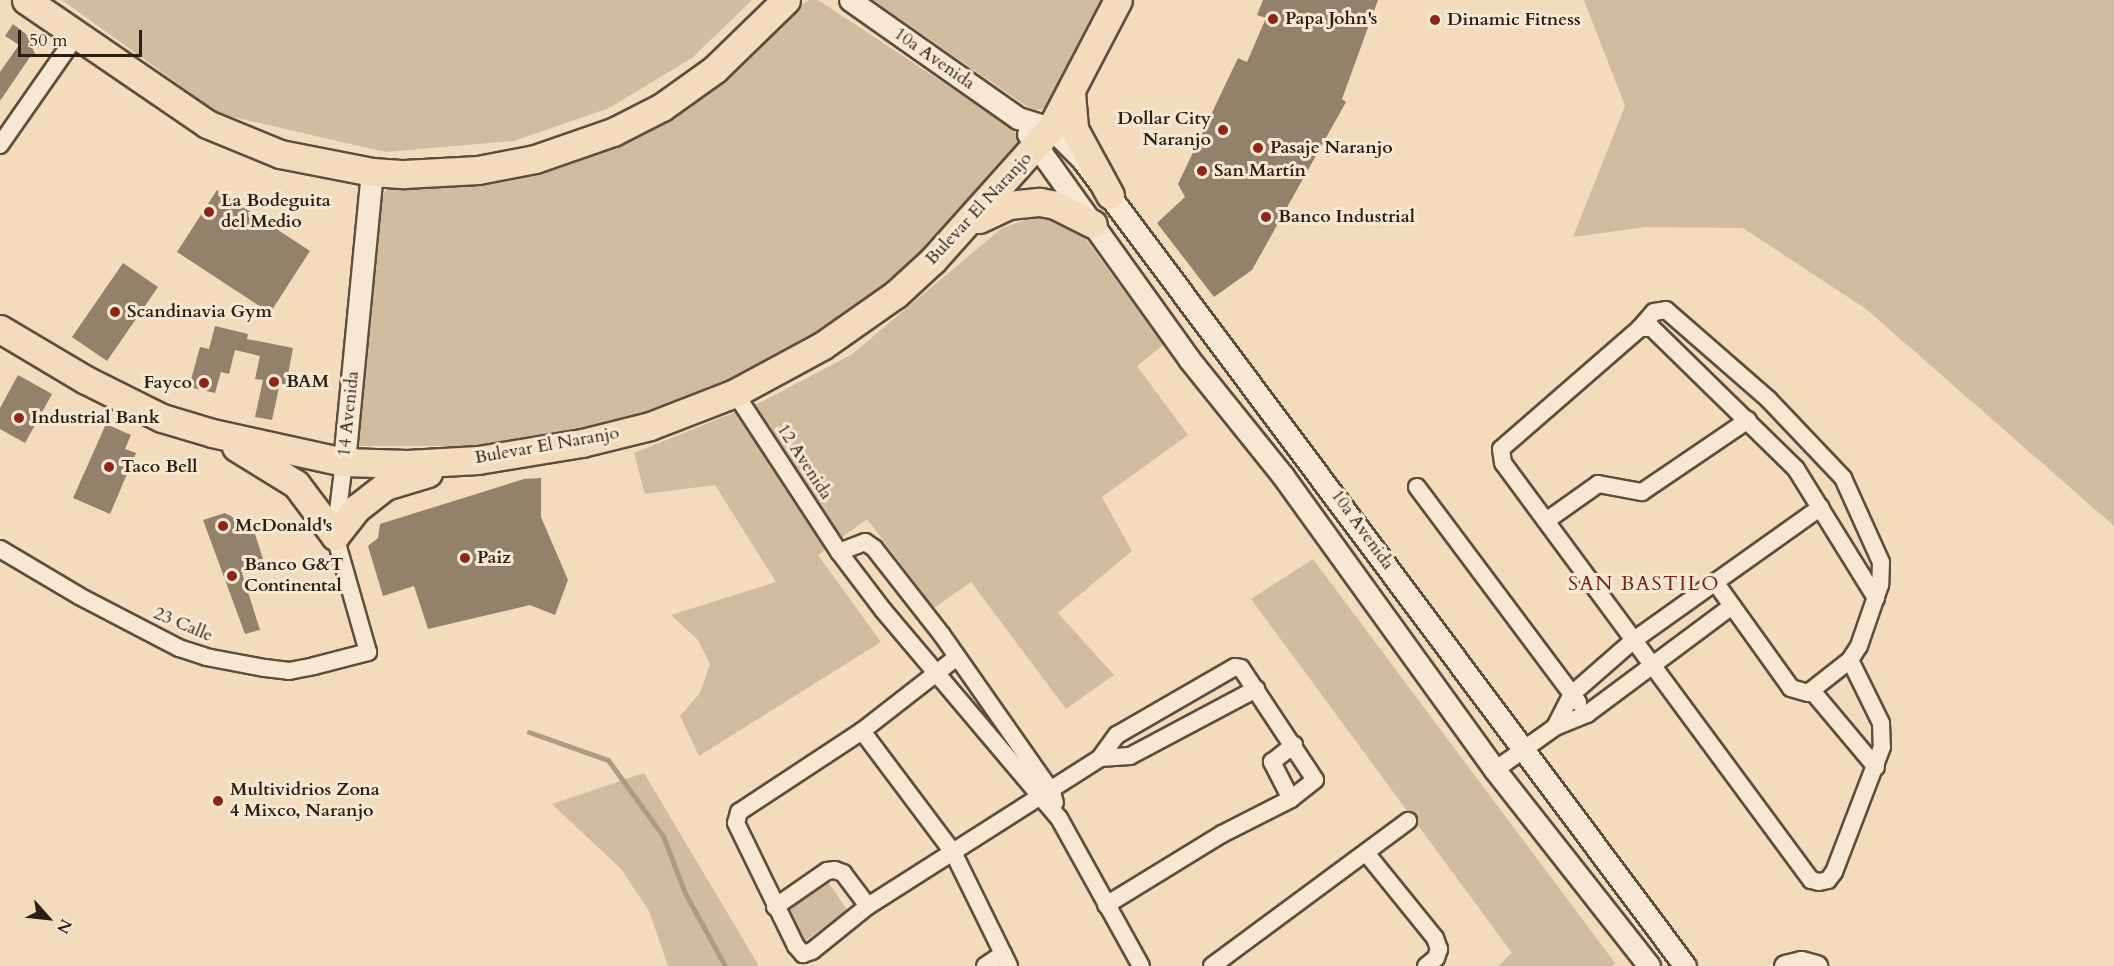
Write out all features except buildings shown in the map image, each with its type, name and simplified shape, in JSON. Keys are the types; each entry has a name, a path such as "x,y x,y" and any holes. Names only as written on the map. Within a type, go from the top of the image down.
{"main road":[{"path":"26,0 207,124 280,154 372,172 449,173 507,165 563,152 613,132 662,107 716,69 786,0"},
{"name":"Bulevar El Naranjo","path":"0,329 86,380 162,418 212,433 344,462 407,464 478,459 609,437 650,426 735,393 859,321 896,294 970,223 1044,138 1071,93 1118,0"},
{"path":"1071,93 1074,129 1110,195"},
{"path":"970,223 1009,205 1029,201 1054,205 1093,224"},
{"path":"212,433 289,477 335,536 357,508 385,486 478,459"}],"street":[{"name":"10a Avenida","path":"850,0 1044,138 1082,159 1308,457 1685,966"},
{"path":"0,145 76,36"},
{"name":"10a Avenida","path":"1044,138 1093,224 1189,359 1283,476 1495,770 1649,966"},
{"name":"14 Avenida","path":"368,652 335,536 372,172"},
{"path":"1714,582 1791,688 1803,693 1814,692 1850,660 1876,598 1881,573 1879,552 1843,478 1826,456 1674,315 1659,309 1501,448 1503,463 1814,882 1822,882 1832,876 1882,747 1881,723 1850,660"},
{"path":"1640,328 1657,330 1796,470 1876,598"},
{"name":"12 Avenida","path":"735,393 839,552 883,610 1047,795"},
{"path":"1546,521 1598,484 1642,492 1748,420"},
{"path":"1283,476 1308,457"},
{"path":"1417,486 1587,714"},
{"path":"1555,727 1572,694 1634,640 1821,507"},
{"path":"839,552 865,542 874,548 942,635 1047,795 1141,966"},
{"name":"23 Calle","path":"0,549 136,627 206,657 289,671 368,652"},
{"path":"1495,770 1555,727 1587,714 1732,606"},
{"path":"920,653 942,635"},
{"path":"957,657 862,731 739,812 736,823 775,907 803,954 868,906 1047,795 1100,758 1117,735 1235,667 1246,673 1315,780 1291,799 1222,834 1106,905"},
{"path":"1100,758 1130,756 1256,689"},
{"path":"1814,692 1876,767"},
{"path":"862,731 953,852 1006,960 985,966"},
{"path":"1291,799 1272,762 1294,746"},
{"path":"1212,966 1367,854 1408,821"},
{"path":"1367,854 1435,938 1439,949 1436,958 1426,966"},
{"path":"775,907 827,871 835,870 843,873 868,906"},
{"path":"1785,966 1801,962 1816,966"}],"shaded area":[{"path":"62,0 752,0 692,58 609,108 514,141 385,152 220,114"},
{"path":"809,0 818,0 1015,130 1018,141 995,178 926,251 873,296 810,339 744,374 654,412 573,436 461,446 359,446 353,442 375,205 388,188 400,183 458,185 518,178 572,164 645,131 708,92 792,12"},
{"path":"873,0 1104,0 1054,99 1043,109 1032,110"},
{"path":"1584,0 2114,0 2114,526 1866,309 1743,228 1646,227 1573,237 1625,106"},
{"path":"1034,217 1058,221 1080,231 1163,345 1137,366 1188,435 1102,497 1132,551 1058,613 1114,675 1066,709 971,582 934,608 867,519 818,555 881,642 699,756 680,716 700,693 710,664 698,640 671,615 776,582 715,485 645,494 634,453 763,401 851,355 1002,228"},
{"path":"1313,559 1615,963 1612,966 1498,966 1512,953 1251,599"},
{"path":"644,773 759,966 668,966 649,911 621,869 552,804"},
{"path":"827,880 847,910 801,944 779,915"}],"waterway":[{"path":"529,732 608,760 663,836 685,893 725,966"}],"place":[{"name":"Papa John's","path":"1273,19"},
{"name":"Dinamic Fitness","path":"1435,20"},
{"name":"Dollar City Naranjo","path":"1223,130"},
{"name":"Pasaje Naranjo","path":"1258,148"},
{"name":"San Martín","path":"1202,171"},
{"name":"La Bodeguita del Medio","path":"209,212"},
{"name":"Banco Industrial","path":"1266,217"},
{"name":"Scandinavia Gym","path":"115,312"},
{"name":"BAM","path":"274,382"},
{"name":"Fayco","path":"204,383"},
{"name":"Industrial Bank","path":"19,418"},
{"name":"Taco Bell","path":"109,467"},
{"name":"McDonald's","path":"223,526"},
{"name":"Paiz","path":"465,558"},
{"name":"Banco G&T Continental","path":"232,576"},
{"name":"Multividrios Zona 4 Mixco, Naranjo","path":"218,801"}],"district":[{"name":"SAN BASTILO","path":"1644,583"}]}
